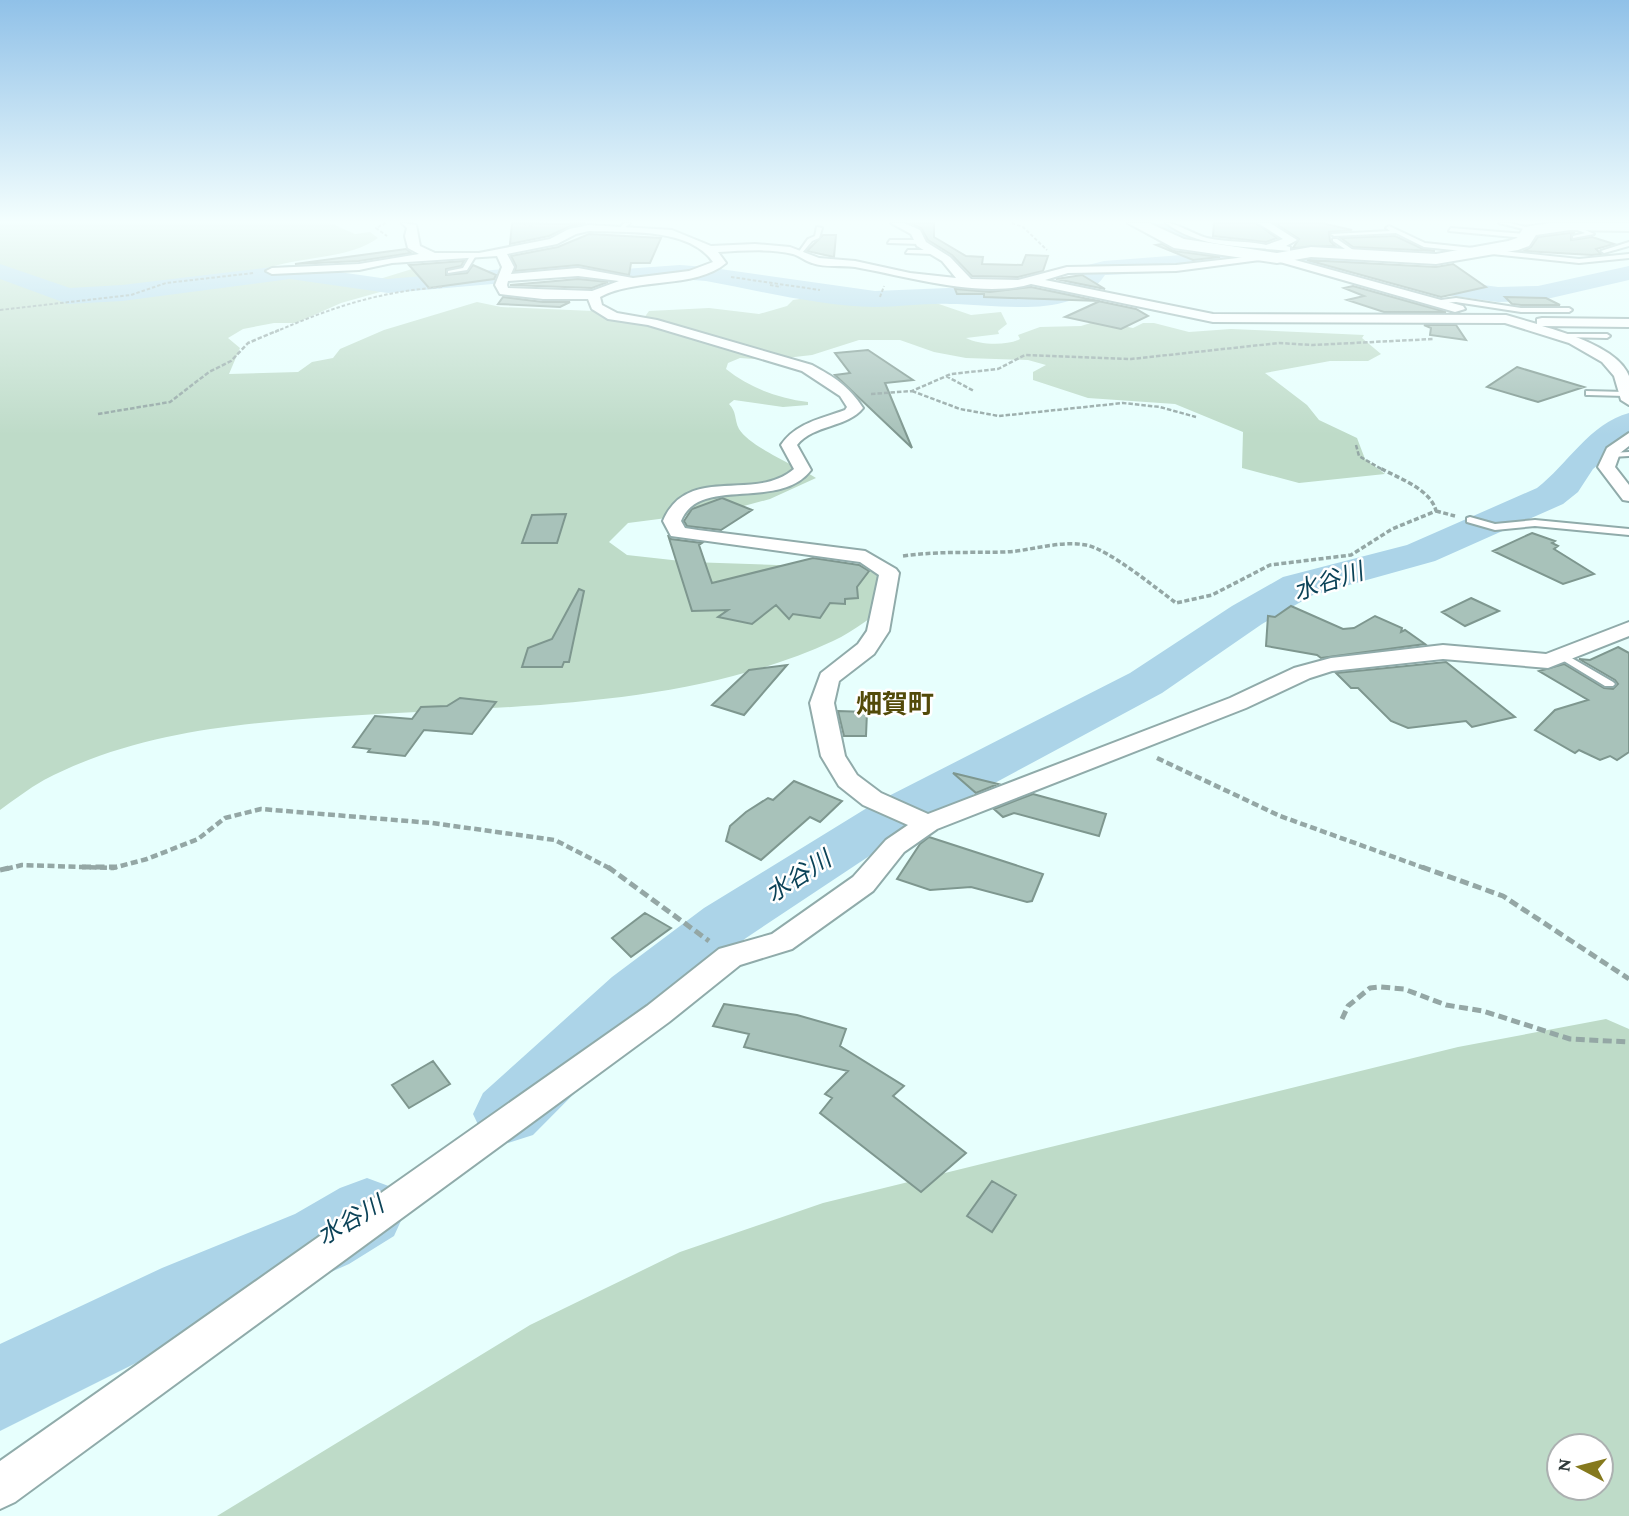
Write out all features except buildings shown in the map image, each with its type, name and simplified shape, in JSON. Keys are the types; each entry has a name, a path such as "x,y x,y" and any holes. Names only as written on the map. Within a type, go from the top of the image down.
{"street":[{"path":"541,294 598,294"},
{"path":"1095,294 1221,319 1506,319"},
{"path":"1402,294 1524,323 1562,336 1592,350 1615,367 1621,375 1627,397"},
{"path":"594,295 596,306 607,314 645,321 792,360 848,396 855,408 850,414 800,432 792,439 789,445 791,451 803,470 799,475 770,485 697,495 678,506 672,521 678,532 698,536 865,556 890,573 878,631 866,649 829,678 822,703 831,720 832,753 838,768 856,788 890,809 928,823"},
{"path":"1524,323 1629,323"},
{"path":"1629,438 1620,455 1606,467 1629,496"},
{"path":"0,1487 658,1014 730,957 782,942 863,884 895,846 928,823 1238,704 1303,673 1331,665 1443,652 1548,661 1629,628"}],"lane":[{"path":"1429,302 1448,299 1521,310 1569,310"},
{"path":"1562,336 1607,335"},
{"path":"1589,393 1627,397"},
{"path":"1470,520 1495,527 1535,523 1629,533"},
{"path":"1563,656 1609,684"}],"path":[{"path":"0,310 141,294"},
{"path":"97,414 170,402 209,372 231,361 243,346 263,334 346,303 384,294"},
{"path":"848,396 912,391 946,376 998,369 1021,356 1131,359 1279,343 1313,345 1366,340 1436,339"},
{"path":"946,376 974,391"},
{"path":"912,391 948,405 990,415 1017,416 1048,408 1111,402 1170,407 1196,417"},
{"path":"900,556 943,550 1007,552 1077,544 1107,555 1176,603 1198,599 1219,592 1270,565 1351,555 1392,529 1436,511 1434,502 1426,494 1359,456 1356,445"},
{"path":"1129,744 1280,816 1503,896 1629,979"},
{"path":"0,870 22,865 113,868 148,859 198,839 225,818 261,809 432,822 555,840 607,866 730,957"},
{"path":"1342,1019 1348,1006 1370,988 1380,986 1405,989 1446,1005 1483,1011 1570,1039 1629,1042"}],"green space":[{"path":"0,294 374,294 341,303 296,323 274,323 243,329 228,338 240,348 229,374 298,372 312,362 333,358 340,349 384,330 477,302 501,307 593,311 603,317 641,322 649,311 709,308 759,314 787,306 793,300 814,297 854,302 918,300 933,302 971,315 1001,312 1007,324 998,331 999,334 966,338 993,344 1020,339 1018,335 1040,327 1081,326 1097,321 1133,328 1143,323 1154,323 1189,332 1231,329 1364,335 1362,338 1381,354 1368,361 1330,361 1265,373 1307,405 1319,420 1357,438 1365,459 1385,474 1299,483 1242,468 1243,432 1175,404 1088,398 1033,380 1033,372 1046,365 1028,360 966,358 934,352 900,340 859,340 812,355 768,360 740,358 728,363 726,369 754,387 785,398 808,402 808,405 783,407 734,400 729,404 739,429 763,450 816,478 770,499 729,510 628,523 609,542 627,555 690,562 868,568 887,574 897,585 895,600 849,632 776,664 655,692 531,706 268,722 191,732 116,750 80,763 44,780 0,810"},
{"path":"1606,1019 1629,1029 1629,1516 217,1516 530,1325 680,1252 823,1203 1458,1047"}],"waterway":[{"path":"62,294 68,296 109,294"},
{"path":"826,294 875,299 948,296 1037,299 1064,294"},
{"path":"1487,294 1539,294"},
{"name":"水谷川","path":"508,1114 634,994 725,923 894,815 1146,683 1247,615 1298,586 1421,553 1550,496 1565,484 1581,462 1629,423"},
{"name":"水谷川","path":"0,1388 190,1295 322,1239 367,1212"}],"district":[{"name":"畑賀町","path":"895,704"}]}
